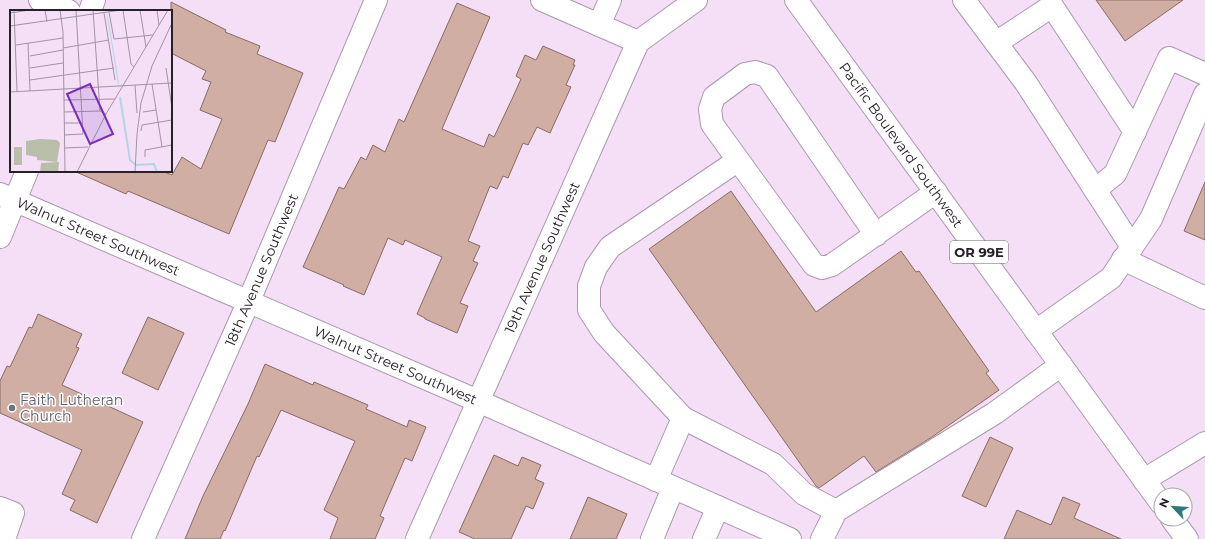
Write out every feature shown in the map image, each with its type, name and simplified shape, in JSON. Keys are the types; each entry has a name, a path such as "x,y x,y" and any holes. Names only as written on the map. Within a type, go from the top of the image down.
{"street":[{"path":"40,0 66,10"},
{"path":"90,10 94,0"},
{"name":"18th Avenue Southwest","path":"143,539 248,303 376,0"},
{"path":"542,0 638,42 696,0"},
{"path":"599,25 610,0"},
{"name":"Pacific Boulevard Southwest","path":"796,0 1153,492"},
{"path":"964,0 1026,83 1095,190 1128,253 1205,298"},
{"path":"996,43 1052,6 1135,132"},
{"name":"19th Avenue Southwest","path":"418,539 638,42"},
{"path":"1095,190 1115,174 1169,58 1205,74"},
{"path":"876,234 767,76 755,72 745,74 714,97 710,109 712,124 737,161 814,265 822,268 832,266 936,192"},
{"path":"1036,331 1110,278 1128,253 1151,219 1205,94"},
{"path":"737,161 610,247 596,267 588,286 589,310 604,333 682,418 773,464 804,494 836,511"},
{"path":"0,237 8,197 26,172"},
{"name":"Walnut Street Southwest","path":"8,197 790,539"},
{"path":"822,539 836,511 995,413 1061,365"},
{"path":"652,539 664,484 682,418"},
{"path":"1144,480 1205,443"},
{"path":"0,508 13,513 4,539"},
{"path":"704,539 718,508"},
{"path":"1178,527 1187,539"}],"building":[{"path":"1096,0 1183,0 1125,41"},
{"path":"171,2 226,30 225,32 260,46 257,54 303,73 275,142 268,140 229,234 128,191 126,194 76,172 164,172 172,175 182,157 201,169 222,119 200,110 211,82 202,79 206,71 172,54"},
{"path":"457,3 490,17 442,129 484,147 489,134 494,137 521,79 516,76 525,55 536,60 543,46 575,60 573,65 575,65 566,85 571,87 550,133 537,127 528,145 523,143 508,178 503,176 497,189 490,186 468,241 480,246 473,261 478,263 460,303 468,306 457,333 417,314 442,257 405,240 403,245 388,238 364,295 303,267 339,187 344,189 361,157 366,160 373,145 385,152 399,119 404,122"},
{"path":"1205,182 1205,240 1184,231"},
{"path":"731,191 816,312 901,251 916,272 919,271 989,371 986,373 999,390 932,437 876,472 864,456 819,488 816,486 649,249"},
{"path":"38,314 82,334 76,347 79,348 62,385 143,422 97,523 70,510 75,500 62,494 82,450 0,413 0,381 7,366 10,367 29,327 32,328"},
{"path":"148,317 184,333 158,390 122,373"},
{"path":"265,364 313,385 314,382 368,405 366,409 407,427 409,420 426,427 412,461 405,458 380,516 384,518 375,539 330,539 338,518 324,510 355,441 281,410 259,457 257,456 225,531 224,530 220,539 185,539 203,496 248,404"},
{"path":"990,437 1013,448 986,507 962,496"},
{"path":"494,455 518,466 522,457 541,465 535,479 544,483 533,509 526,506 511,539 475,539 459,532"},
{"path":"588,497 627,514 616,539 570,539"},
{"path":"1063,497 1080,504 1074,518 1121,539 1004,539 1017,510 1051,525"}],"place":[{"name":"Faith Lutheran Church","path":"12,408"}]}
